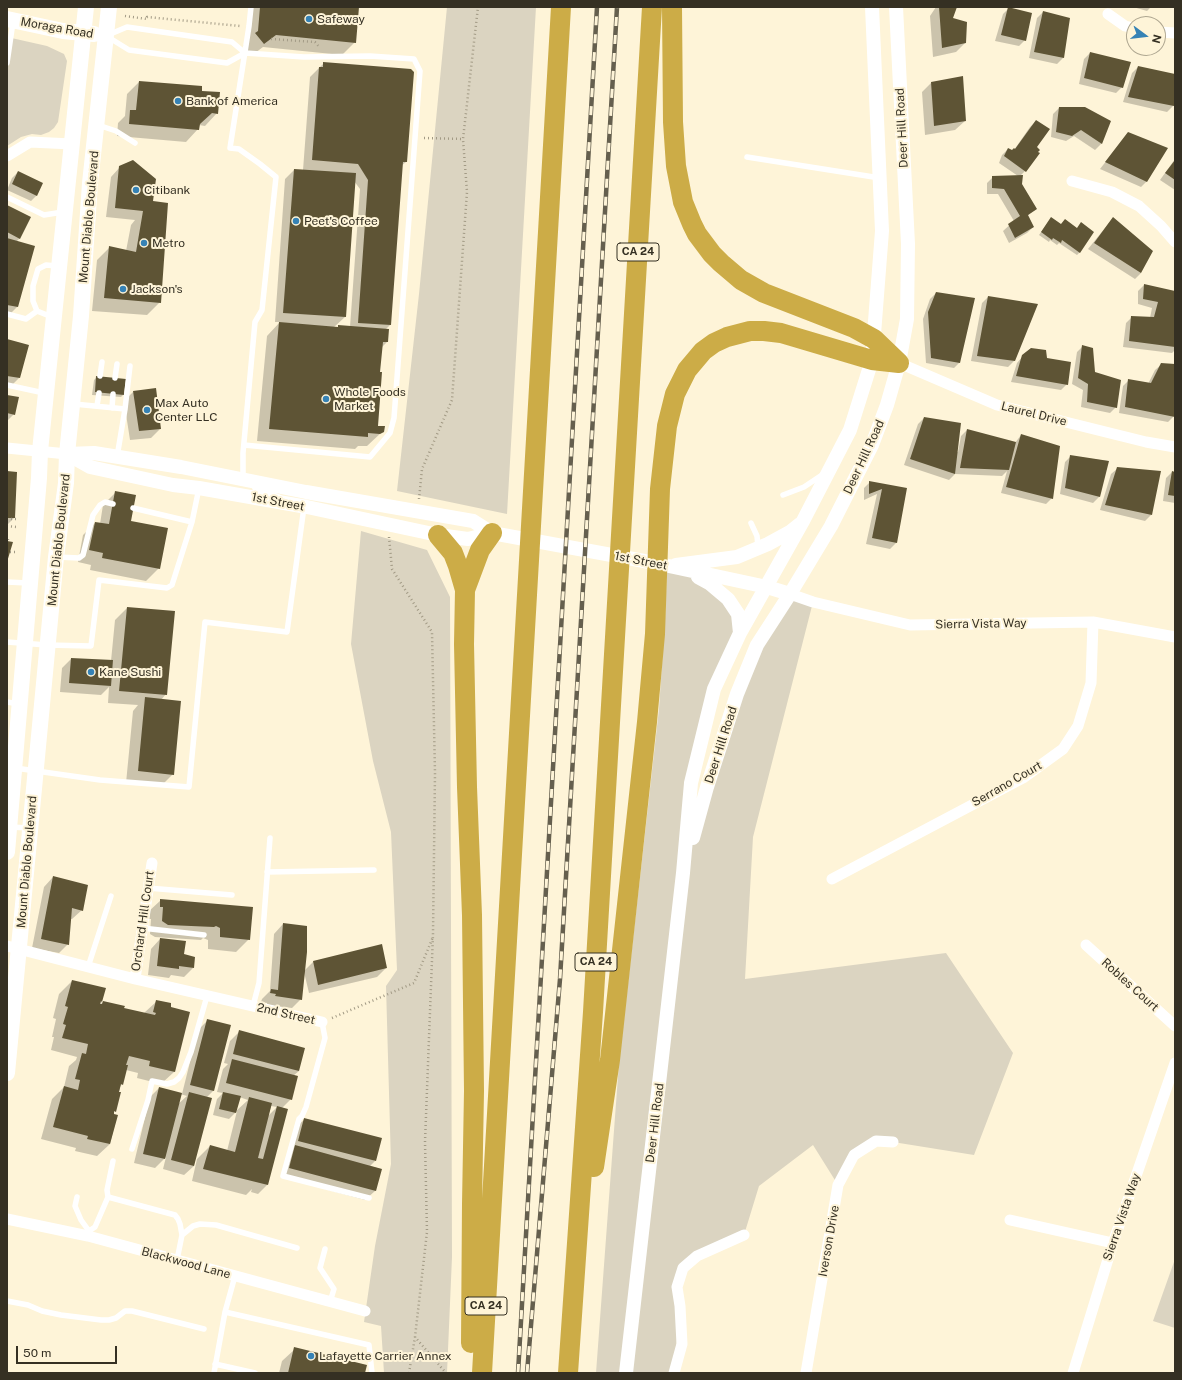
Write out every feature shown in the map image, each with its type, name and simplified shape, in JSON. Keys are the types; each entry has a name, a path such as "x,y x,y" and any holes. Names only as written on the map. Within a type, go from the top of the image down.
{"highway":[{"name":"CA 24","path":"482,1373 562,7"},
{"name":"CA 24","path":"568,1367 594,1004 652,7"},
{"path":"672,7 673,122 676,166 683,202 697,234 712,254 730,272 752,287 854,328 874,339 899,363"},
{"path":"573,1305 610,1060 647,722 655,634 658,526 663,456 673,402 677,389 687,370 697,357 709,347 720,340 735,334 750,331 781,333 872,360 899,363"},
{"path":"465,590 480,550 492,533"},
{"path":"438,535 453,553 465,590 464,644 474,1037 471,1373"}],"main road":[{"name":"Mount Diablo Boulevard","path":"7,852 14,768 13,703 25,644 40,451 86,7"},
{"name":"Mount Diablo Boulevard","path":"7,1073 13,947 30,828 56,557 66,483 67,454 81,316 90,183 109,7"},
{"name":"Moraga Road","path":"10,20 63,31 106,36"}],"street":[{"name":"Deer Hill Road","path":"626,1373 683,873 691,783 714,689 740,633 803,521 850,430 872,360 882,231 881,178 872,7"},
{"name":"Deer Hill Road","path":"683,873 707,786 737,694 757,645 831,526 872,445 887,405 899,363 907,320 908,244 896,7"},
{"path":"1108,14 1126,26"},
{"path":"9,153 30,142 72,144"},
{"path":"1072,181 1112,192 1139,206 1161,226 1175,242"},
{"name":"Laurel Drive","path":"899,363 997,405 1139,440 1175,447"},
{"name":"1st Street","path":"7,448 67,454 94,453 181,467 306,492 473,521 492,533 667,566 766,587 790,594"},
{"name":"1st Street","path":"67,454 90,467 173,485 199,488 297,506 438,535 468,539 492,533"},
{"path":"199,488 210,481 224,483 241,479"},
{"path":"667,566 737,557 790,532 803,521"},
{"path":"681,569 709,583 728,599 738,614 740,633"},
{"name":"Sierra Vista Way","path":"790,594 813,602 910,625 1093,622 1175,637"},
{"name":"Serrano Court","path":"832,879 1024,778 1063,749 1078,726 1091,683 1093,622"},
{"name":"Orchard Hill Court","path":"135,979 152,863"},
{"name":"Robles Court","path":"1086,945 1175,1026"},
{"name":"2nd Street","path":"13,947 135,979 322,1022"},
{"name":"Sierra Vista Way","path":"1073,1373 1113,1243 1175,1063"},
{"name":"Iverson Drive","path":"806,1373 838,1185 854,1155 876,1141 894,1142"},
{"name":"Blackwood Lane","path":"7,1219 89,1234 177,1260 365,1311"},
{"path":"1010,1220 1113,1243"},
{"path":"674,1373 682,1344 678,1287 683,1268 697,1256 744,1235"}],"lane":[{"path":"14,768 100,780 189,787 205,622 287,632 297,506 274,494 256,488 241,479 255,322 262,310 276,177 239,149 230,148 251,7"},
{"path":"7,63 10,20"},
{"path":"106,36 127,26 232,42 245,53"},
{"path":"106,36 129,50 228,63 245,53 304,57 370,56 414,59 420,70 394,418 390,433 370,457 244,445"},
{"path":"97,125 116,131 135,143"},
{"path":"748,158 881,178"},
{"path":"7,197 44,215 65,212"},
{"path":"54,318 37,311 33,301 33,293 38,269 46,265 59,266"},
{"path":"7,314 26,319 37,311"},
{"path":"100,376 102,362"},
{"path":"115,378 117,364"},
{"path":"117,457 130,366"},
{"path":"7,385 46,394"},
{"path":"97,406 99,393"},
{"path":"112,408 113,394"},
{"path":"72,404 125,409"},
{"path":"783,495 804,487 830,469"},
{"path":"7,642 91,646 99,580 167,588 172,585 192,522 199,488"},
{"path":"56,557 79,558 83,555 93,514 100,505 106,502 113,504"},
{"path":"133,508 192,522"},
{"path":"751,523 757,536 758,548"},
{"path":"7,582 30,584"},
{"path":"8,827 30,828"},
{"path":"254,1006 259,983 270,838"},
{"path":"267,872 374,870"},
{"path":"148,888 232,895"},
{"path":"88,966 111,896"},
{"path":"142,928 204,935"},
{"path":"132,1149 148,1100 152,1081 167,1084 174,1082 183,1072 191,1052 207,996"},
{"name":"2nd Street","path":"322,1022 325,1038 306,1107 299,1119 283,1176 369,1198"},
{"path":"77,1197 76,1206 81,1220 89,1234 95,1226 108,1197 107,1190 113,1161"},
{"path":"108,1197 175,1215 180,1224 182,1235 177,1260"},
{"path":"182,1235 193,1226 207,1223 297,1248"},
{"path":"325,1248 320,1268 334,1289 330,1302"},
{"path":"214,1373 225,1312 235,1276"},
{"path":"7,1301 28,1305 60,1315 100,1320 116,1318 125,1311 132,1311 204,1329"},
{"path":"225,1312 369,1345 372,1373"},
{"path":"215,1364 255,1373"}],"path":[{"path":"417,511 422,469 452,400 467,192 463,139 478,7"},
{"path":"125,16 147,19 147,17 249,26"},
{"path":"271,39 315,42 320,48 327,49"},
{"path":"415,138 463,139"},
{"path":"7,519 18,519"},
{"path":"388,525 392,569 432,632 435,773 434,934 425,1142 427,1232 415,1337 409,1373"},
{"path":"7,526 17,526"},
{"path":"7,536 8,541"},
{"path":"10,552 15,552"},
{"path":"322,1022 414,983 434,934"},
{"path":"415,1337 446,1373"}],"shaded area":[{"path":"447,7 536,7 507,514 397,491 419,294"},
{"path":"7,37 47,46 64,54 67,61 58,122 54,128 41,135 32,134 21,137 7,146"},
{"path":"361,531 427,550 450,597 452,1257 447,1373 384,1373 381,1326 364,1322 375,1246 391,1164 386,986 397,970 391,832 373,761 351,644"},
{"path":"667,566 681,569 728,599 740,633 702,739 684,870 737,694 790,594 813,602 753,837 745,979 946,953 1013,1053 974,1155 893,1142 876,1141 854,1155 838,1185 813,1145 759,1186 744,1235 683,1268 674,1373 596,1373 619,1063 659,709"},
{"path":"1175,1259 1175,1328 1153,1321"}],"building":[{"name":"Safeway","path":"260,7 359,7 356,43 276,35 264,44 255,33 258,31"},
{"path":"939,7 957,7 953,18 967,22 966,43 942,48"},
{"path":"1008,7 1032,13 1026,41 1001,35"},
{"path":"1043,11 1070,18 1064,58 1034,52"},
{"path":"1090,52 1131,62 1123,88 1084,78"},
{"path":"323,62 411,69 414,72 407,162 403,162 391,325 358,323 368,180 358,164 312,160 319,67 323,67"},
{"path":"1138,66 1175,74 1174,106 1128,97"},
{"path":"963,76 966,121 934,126 931,82"},
{"name":"Bank of America","path":"139,81 202,86 202,91 220,92 218,114 212,113 200,124 199,130 129,124 130,110 136,110"},
{"path":"1059,107 1085,107 1111,121 1102,144 1081,130 1072,136 1056,132"},
{"path":"1036,120 1050,129 1037,147 1040,150 1038,152 1040,153 1026,172 1004,156 1008,148 1012,150 1014,148 1015,149"},
{"path":"1128,132 1168,148 1147,182 1105,162"},
{"path":"133,160 156,179 153,201 168,203 161,303 104,298 109,246 136,252 143,211 115,208 119,166"},
{"path":"1175,160 1175,180 1165,173"},
{"path":"294,169 356,173 346,317 283,313"},
{"path":"18,171 43,183 37,196 12,184"},
{"path":"1023,175 1022,184 1037,209 1028,215 1034,227 1015,238 1008,224 1020,216 1004,189 992,188 992,176"},
{"path":"7,205 31,217 20,239 7,232"},
{"path":"1051,217 1061,224 1065,219 1077,228 1081,222 1094,232 1080,253 1062,240 1061,243 1053,238 1052,240 1041,232"},
{"path":"1113,217 1153,251 1141,273 1094,243"},
{"path":"7,238 35,246 18,307 7,305"},
{"path":"1144,284 1175,291 1175,347 1129,341 1131,316 1154,317 1158,302 1143,299"},
{"path":"936,292 975,298 960,363 931,358 928,312"},
{"path":"988,296 1038,304 1015,361 977,356"},
{"name":"Whole Foods Market","path":"279,322 338,327 338,325 389,329 388,342 383,342 380,372 382,372 378,426 385,426 384,432 380,434 368,433 368,437 269,429"},
{"path":"7,339 29,345 20,378 7,376"},
{"path":"1082,345 1093,348 1095,372 1121,380 1117,408 1087,402 1088,384 1078,378"},
{"path":"1031,348 1046,350 1047,358 1071,362 1068,385 1016,376 1022,355"},
{"path":"1161,363 1175,364 1175,417 1125,407 1128,379 1151,383"},
{"path":"96,376 126,379 124,395 95,392"},
{"name":"Max Auto Center LLC","path":"156,388 161,429 139,431 133,391"},
{"path":"7,395 19,397 15,415 7,413"},
{"path":"924,417 961,423 955,474 910,459"},
{"path":"967,429 1016,442 1009,470 960,468"},
{"path":"1021,434 1060,446 1053,499 1006,487"},
{"path":"1070,455 1109,461 1100,497 1065,488"},
{"path":"1117,467 1161,471 1152,515 1105,505"},
{"path":"7,471 17,472 15,518 7,518"},
{"path":"1172,471 1175,472 1175,496 1168,495"},
{"path":"869,481 907,488 897,543 872,538 882,489 869,494"},
{"path":"115,491 136,495 131,521 168,528 160,569 102,558 103,553 89,550 95,522 109,524"},
{"path":"7,541 13,542 7,562"},
{"path":"127,607 175,611 167,695 119,691"},
{"name":"Kane Sushi","path":"71,658 113,660 111,686 69,683"},
{"path":"145,697 181,701 174,775 138,771"},
{"path":"53,876 88,885 83,911 72,908 69,945 41,939"},
{"path":"160,899 253,907 250,940 220,937 220,928 216,926 168,925 162,921 163,907 160,907"},
{"path":"283,923 307,926 307,952 302,1000 275,996 276,994 270,993 271,989 278,990"},
{"path":"160,938 186,941 184,954 195,957 194,968 179,966 179,969 157,966"},
{"path":"382,944 387,968 318,985 313,961"},
{"path":"72,980 106,988 100,1004 102,1004 103,1001 125,1006 124,1008 155,1015 156,1013 153,1012 156,1000 171,1003 171,1007 190,1012 175,1072 149,1066 150,1061 129,1056 123,1085 121,1084 119,1092 121,1092 116,1112 114,1111 114,1114 118,1115 110,1144 87,1139 88,1136 53,1127 64,1086 78,1090 80,1080 75,1079 82,1053 86,1054 88,1044 62,1038 66,1025 63,1024 68,1007 65,1006"},
{"path":"207,1019 231,1025 214,1091 190,1085"},
{"path":"239,1030 305,1048 299,1071 233,1054"},
{"path":"232,1059 298,1076 292,1100 226,1083"},
{"path":"159,1087 182,1093 165,1159 143,1154"},
{"path":"189,1092 212,1098 194,1166 171,1160"},
{"path":"223,1092 241,1096 236,1113 219,1109"},
{"path":"249,1097 272,1103 258,1158 263,1159 277,1106 288,1109 268,1185 203,1169 210,1145 235,1152"},
{"path":"304,1118 382,1138 376,1161 298,1141"},
{"path":"295,1145 382,1169 376,1191 289,1168"},
{"name":"Lafayette Carrier Annex","path":"294,1347 367,1365 365,1373 288,1373"}],"railway":[{"path":"518,1373 597,7"},
{"path":"527,1373 560,979 617,7"}],"place":[{"name":"Safeway","path":"309,19"},
{"name":"Bank of America","path":"178,101"},
{"name":"Citibank","path":"136,190"},
{"name":"Peet's Coffee","path":"296,221"},
{"name":"Metro","path":"144,243"},
{"name":"Jackson's","path":"123,289"},
{"name":"Whole Foods Market","path":"326,399"},
{"name":"Max Auto Center LLC","path":"147,410"},
{"name":"Kane Sushi","path":"91,672"},
{"name":"Lafayette Carrier Annex","path":"311,1356"}]}
